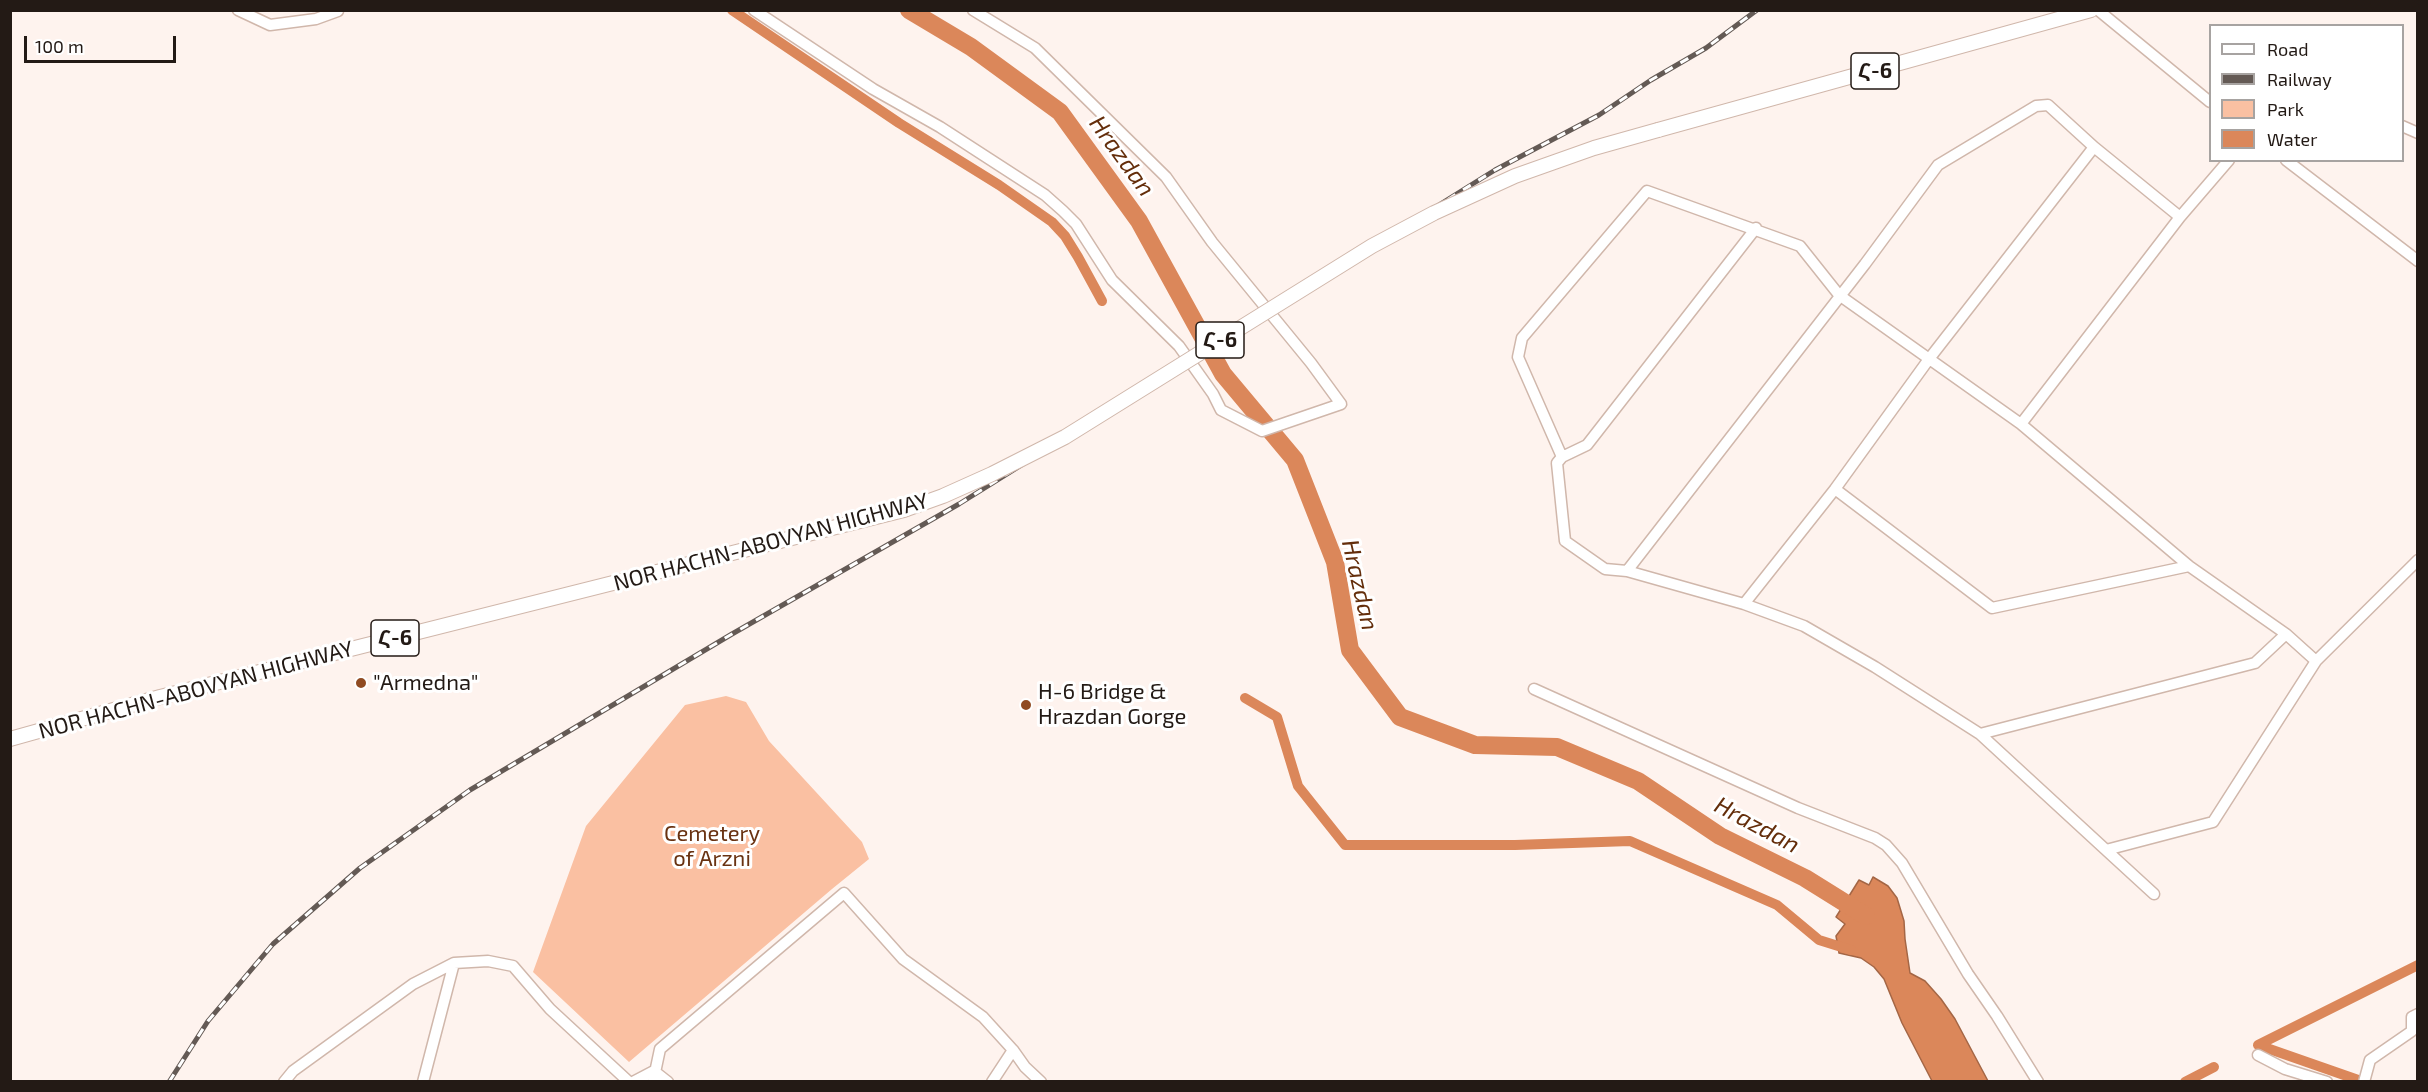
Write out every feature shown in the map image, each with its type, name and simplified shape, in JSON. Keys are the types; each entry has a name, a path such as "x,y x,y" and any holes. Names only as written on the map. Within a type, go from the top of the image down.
{"main road":[{"name":"NOR HACHN-ABOVYAN HIGHWAY","path":"10,740 160,697 904,510 943,496 992,474 1065,437 1372,246 1434,213 1515,176 1594,148 2091,10"}],"street":[{"path":"238,10 270,25 316,20 338,11"},
{"path":"754,10 873,89 940,127 1045,195 1063,210 1076,224 1112,280 1179,346 1213,394 1221,410 1262,431 1341,404 1311,363 1212,242 1166,177 1035,48 973,10"},
{"path":"2098,10 2209,100"},
{"path":"1627,571 1865,264 1938,165 2036,106 2048,105 2094,147 2180,217"},
{"path":"2404,126 2418,133"},
{"path":"1744,604 1835,489 1929,359 2094,147"},
{"path":"2021,424 2180,217 2227,162"},
{"path":"2289,162 2418,261"},
{"path":"1562,457 1518,357 1522,338 1647,190 1800,246 1839,295 2021,424 2189,566 2286,634 2316,661"},
{"path":"1756,228 1587,445 1562,457 1557,463 1565,541 1605,569 1627,571 1744,604 1804,626 1875,667 1980,734 2154,894"},
{"path":"1835,489 1992,608 2189,566"},
{"path":"2106,850 2213,822 2316,661 2418,561"},
{"path":"1980,734 2255,663 2286,634"},
{"path":"1534,688 1798,808 1875,838 1886,845 1894,852 1912,878 1968,974 2038,1082"},
{"path":"653,1076 660,1049 844,893 903,959 983,1017 1013,1050 1025,1068 1041,1082"},
{"path":"284,1082 293,1071 413,984 454,963 488,961 513,966 550,1009 631,1082 653,1076 668,1082"},
{"path":"423,1082 454,963"},
{"path":"2364,1082 2370,1060 2412,1031 2412,1017 2418,1014"},
{"path":"992,1082 1013,1050"},
{"path":"2258,1054 2285,1069 2327,1082"}],"green space":[{"name":"Cemetery of Arzni","path":"726,696 746,702 769,741 862,842 869,859 629,1062 533,972 586,826 685,705"}],"water":[{"path":"1873,877 1888,886 1897,898 1904,921 1910,973 1925,981 1941,999 1955,1019 1988,1081 1932,1081 1902,1023 1884,979 1874,967 1861,958 1839,953 1836,936 1845,924 1836,917 1859,880 1869,885"}],"waterway":[{"path":"732,10 899,123 999,185 1052,222 1065,236 1102,301"},
{"name":"Hrazdan","path":"909,10 971,47 1060,112 1139,221 1223,374 1295,460 1335,562 1350,650 1400,717 1475,745 1557,747 1638,781 1720,836 1805,878 1866,916"},
{"path":"1245,698 1277,717 1298,786 1345,845 1515,845 1630,841 1777,905 1819,940 1851,950"},
{"path":"2258,1045 2418,965"},
{"path":"2258,1045 2364,1082"},
{"path":"2185,1082 2214,1067"}],"railway":[{"path":"169,1082 208,1021 273,944 360,868 470,790 732,634 959,504 1495,170 1599,115 1651,80 1706,48 1757,10"}],"place":[{"name":"\"Armedna\"","path":"361,683"},
{"name":"H-6 Bridge & Hrazdan Gorge","path":"1026,705"}]}
